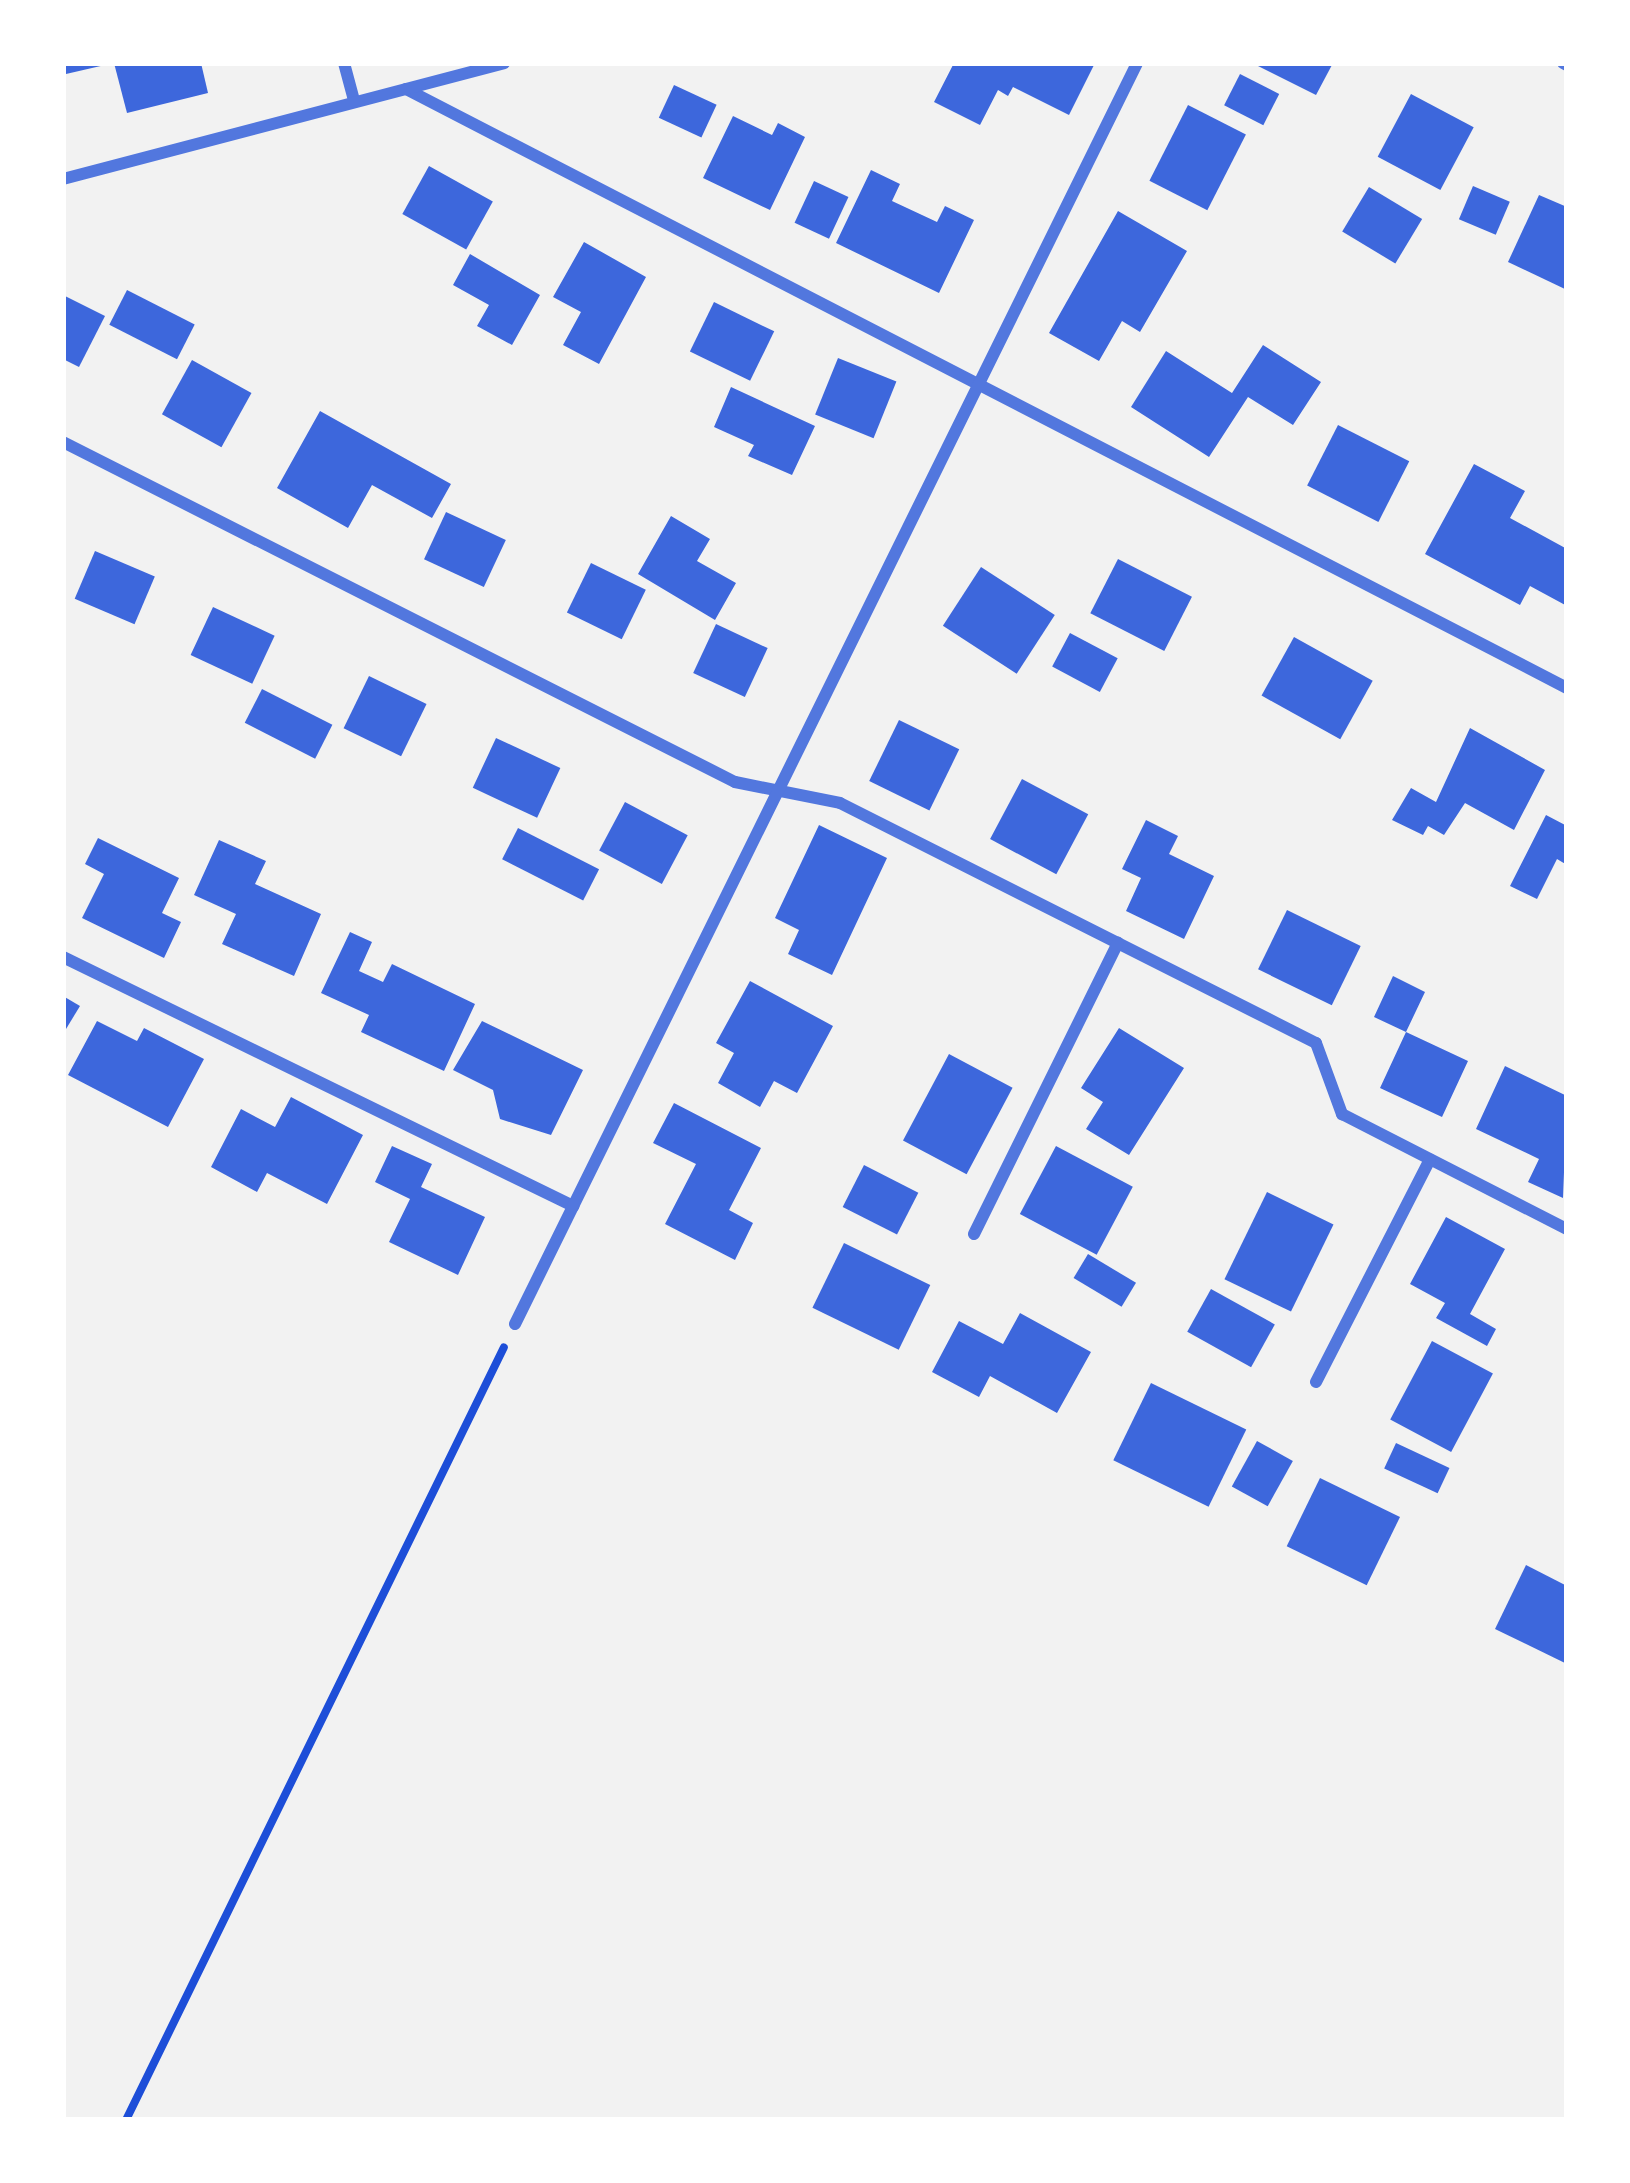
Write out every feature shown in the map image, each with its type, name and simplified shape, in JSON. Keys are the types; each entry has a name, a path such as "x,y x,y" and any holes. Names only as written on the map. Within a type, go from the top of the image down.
{"street":[{"path":"344,63 353,97"},
{"path":"63,179 353,97 406,89 504,63"},
{"path":"515,1324 784,792 1137,63"},
{"path":"406,89 1567,688"},
{"path":"63,442 735,782 840,802 1316,1043 1342,1114 1567,1229"},
{"path":"974,1234 1118,943"},
{"path":"63,957 573,1206"},
{"path":"1316,1382 1430,1160"}],"path":[{"path":"126,2120 515,1324"}],"building":[{"path":"63,63 105,63 105,65 66,74"},
{"path":"114,63 201,63 208,93 127,113"},
{"path":"954,63 1095,63 1069,115 1013,87 1008,96 998,90 980,125 934,102"},
{"path":"1252,63 1333,63 1316,95"},
{"path":"1240,74 1279,94 1263,125 1224,105"},
{"path":"674,85 717,105 701,137 659,118"},
{"path":"1411,94 1474,127 1440,190 1378,157"},
{"path":"1188,105 1246,135 1207,210 1149,181"},
{"path":"733,116 772,135 778,123 805,137 770,210 703,178"},
{"path":"429,166 493,201 466,249 402,214"},
{"path":"871,170 900,184 892,201 937,222 945,206 974,220 939,293 836,243"},
{"path":"814,181 848,197 829,239 795,223"},
{"path":"1473,186 1510,202 1496,235 1459,219"},
{"path":"1369,187 1422,219 1395,264 1342,232"},
{"path":"1539,195 1567,207 1567,290 1508,262"},
{"path":"1118,211 1187,251 1140,332 1122,321 1099,361 1049,333"},
{"path":"584,242 646,277 599,364 563,345 581,312 553,297"},
{"path":"470,254 540,295 512,345 477,326 489,305 453,285"},
{"path":"127,290 195,325 177,359 109,325"},
{"path":"63,295 105,316 79,367 63,359"},
{"path":"714,302 774,331 750,381 690,351"},
{"path":"1263,345 1321,382 1293,425 1248,397 1209,457 1131,407 1166,351 1232,393"},
{"path":"838,358 896,382 874,438 815,415"},
{"path":"192,360 251,393 221,447 162,414"},
{"path":"731,387 815,426 792,475 748,456 754,445 714,427"},
{"path":"320,411 451,484 432,518 372,485 348,528 277,488"},
{"path":"1338,425 1409,461 1378,522 1307,486"},
{"path":"1474,464 1525,491 1510,518 1567,549 1567,606 1530,586 1520,605 1425,554"},
{"path":"446,512 506,540 484,587 424,559"},
{"path":"671,516 710,539 697,561 736,583 715,620 638,574"},
{"path":"95,551 155,576 135,624 75,599"},
{"path":"1118,559 1192,597 1164,651 1090,613"},
{"path":"591,563 646,590 622,639 567,612"},
{"path":"981,567 1055,615 1017,674 943,626"},
{"path":"213,607 275,636 252,684 191,655"},
{"path":"716,624 768,648 745,697 693,673"},
{"path":"1070,633 1118,658 1100,692 1052,667"},
{"path":"1294,637 1373,681 1340,739 1262,696"},
{"path":"369,676 427,704 401,756 344,728"},
{"path":"262,689 332,725 315,759 245,723"},
{"path":"899,720 959,749 929,810 869,781"},
{"path":"1470,728 1545,770 1514,830 1465,803 1444,835 1428,826 1423,835 1392,820 1411,788 1436,802"},
{"path":"496,738 560,768 537,818 473,788"},
{"path":"1022,779 1088,814 1056,874 990,839"},
{"path":"625,802 688,835 662,884 599,851"},
{"path":"1546,815 1567,826 1567,865 1557,859 1537,899 1510,886"},
{"path":"1146,820 1178,836 1169,854 1214,876 1184,939 1126,911 1141,878 1122,869"},
{"path":"819,825 887,858 832,975 788,954 799,930 775,918"},
{"path":"518,828 599,869 583,900 502,859"},
{"path":"98,838 179,878 162,913 181,922 164,958 82,918 104,874 85,864"},
{"path":"219,840 266,861 255,884 321,914 294,976 222,944 236,914 194,895"},
{"path":"1287,910 1361,946 1332,1005 1258,969"},
{"path":"350,932 372,942 359,971 383,982 392,964 475,1004 444,1071 361,1032 369,1015 321,993"},
{"path":"1393,976 1425,992 1406,1032 1374,1017"},
{"path":"750,981 833,1026 797,1093 774,1081 760,1107 718,1083 734,1053 716,1043"},
{"path":"63,996 80,1006 63,1034"},
{"path":"97,1021 137,1041 144,1028 204,1059 168,1127 68,1075"},
{"path":"482,1021 583,1070 551,1135 500,1119 493,1090 453,1070"},
{"path":"1119,1028 1184,1068 1129,1155 1086,1129 1103,1102 1081,1088"},
{"path":"1406,1032 1468,1061 1442,1117 1380,1088"},
{"path":"949,1054 1013,1088 967,1174 903,1141"},
{"path":"1505,1066 1567,1096 1563,1198 1528,1182 1539,1159 1476,1129"},
{"path":"291,1097 363,1135 327,1204 267,1173 257,1192 211,1167 241,1109 275,1127"},
{"path":"674,1103 761,1148 729,1210 753,1223 735,1260 665,1224 696,1164 653,1143"},
{"path":"392,1146 432,1164 421,1187 485,1217 458,1275 389,1242 410,1199 375,1182"},
{"path":"1056,1146 1133,1187 1097,1255 1020,1214"},
{"path":"864,1165 918,1193 897,1235 843,1207"},
{"path":"1267,1192 1334,1224 1291,1312 1224,1279"},
{"path":"1446,1217 1505,1249 1470,1314 1496,1329 1487,1346 1436,1318 1445,1303 1410,1284"},
{"path":"844,1243 930,1285 899,1350 812,1308"},
{"path":"1088,1254 1136,1283 1122,1307 1074,1278"},
{"path":"1211,1289 1275,1324 1251,1367 1187,1332"},
{"path":"1020,1313 1091,1352 1057,1413 990,1376 979,1397 932,1372 959,1321 1003,1344"},
{"path":"1432,1341 1493,1373 1451,1452 1390,1420"},
{"path":"1151,1383 1246,1429 1209,1507 1113,1460"},
{"path":"1257,1441 1293,1461 1268,1506 1232,1486"},
{"path":"1396,1443 1449,1468 1438,1493 1384,1468"},
{"path":"1320,1478 1400,1517 1367,1585 1287,1546"},
{"path":"1526,1565 1567,1586 1567,1664 1495,1629"}]}
